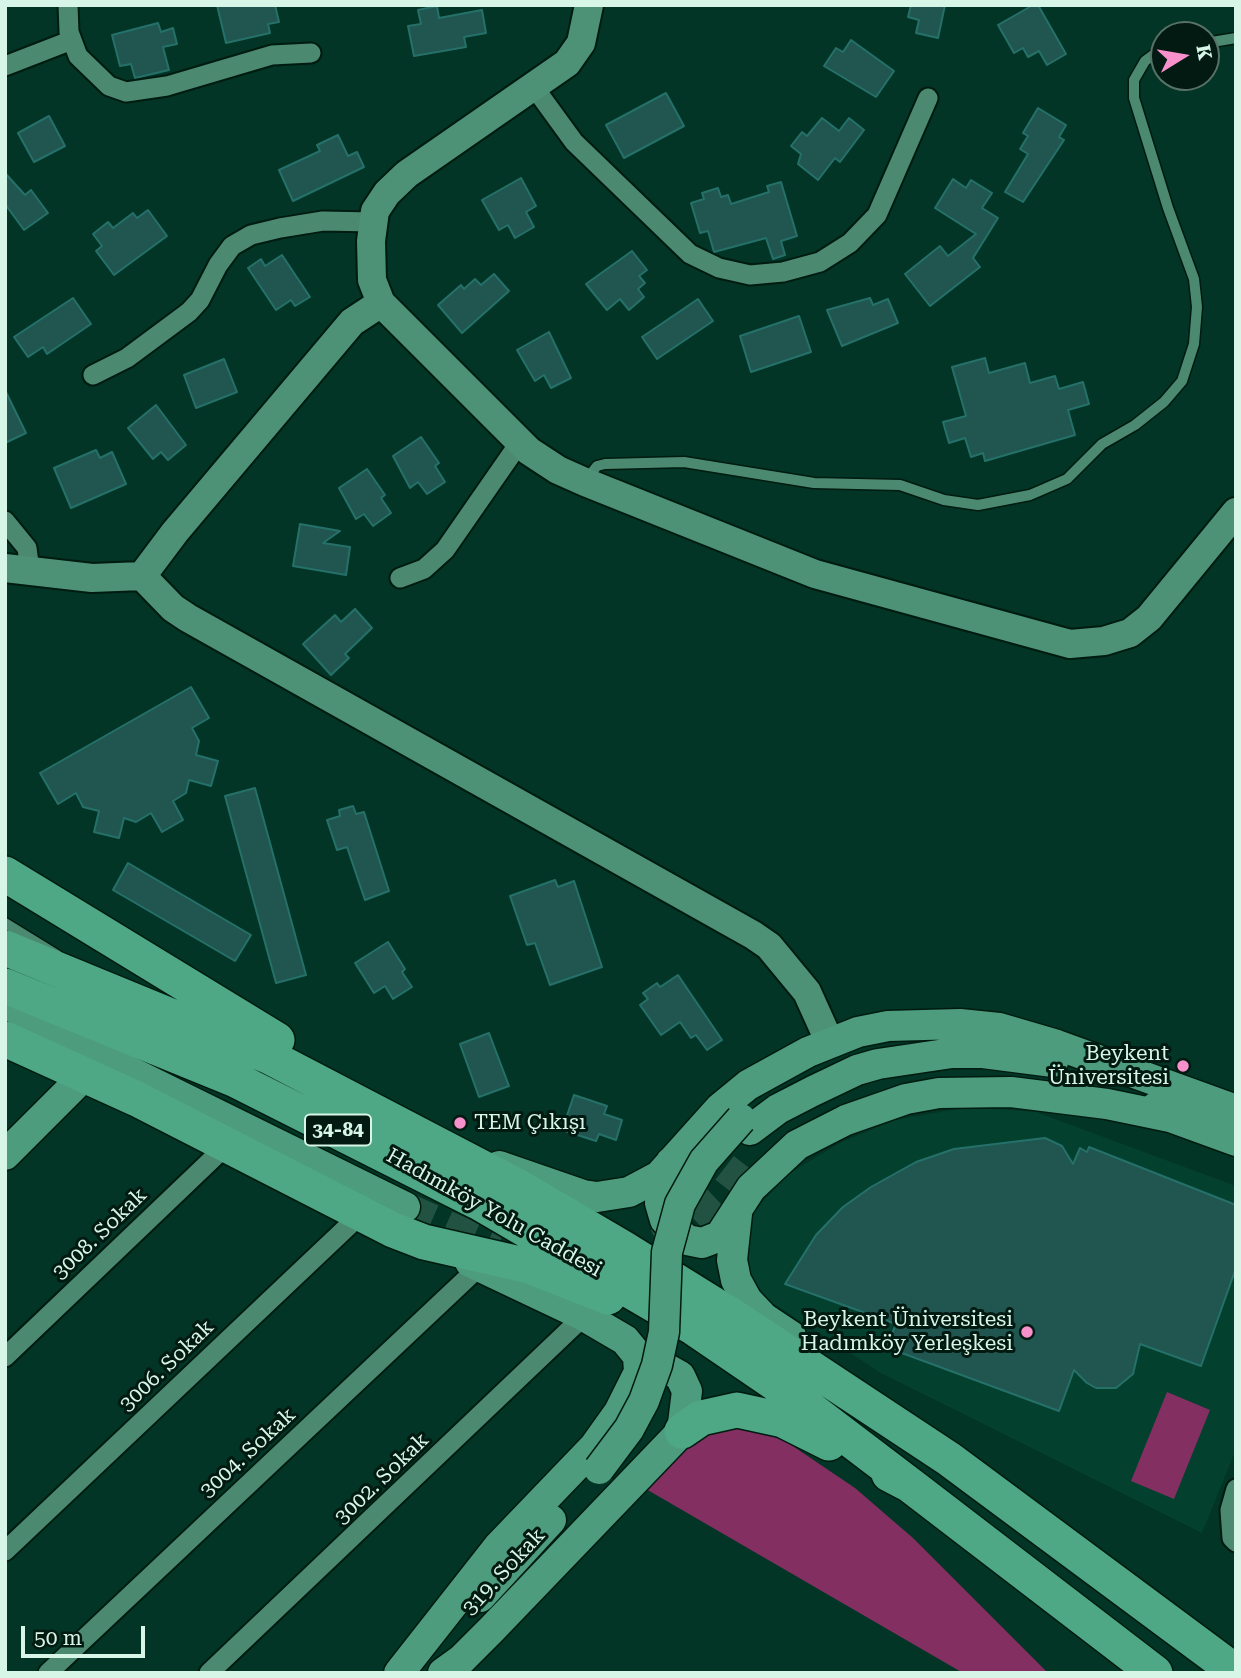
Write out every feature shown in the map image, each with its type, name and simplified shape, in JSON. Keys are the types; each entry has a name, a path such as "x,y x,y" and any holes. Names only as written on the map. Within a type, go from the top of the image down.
{"highway":[{"path":"5,874 279,1041 327,1074 360,1104"},
{"name":"Hadımköy Yolu Caddesi","path":"5,948 84,978 268,1056 469,1161 612,1241 734,1317 949,1459 1236,1672"},
{"name":"Hadımköy Yolu Caddesi","path":"5,986 236,1080 478,1202 654,1305 785,1390 910,1485"},
{"path":"5,1039 86,1074 361,1214 424,1242 529,1266 619,1301 654,1305"},
{"path":"682,1431 701,1418 737,1410 800,1427 910,1485 1154,1673"}],"main road":[{"path":"5,1003 127,1070 405,1207"},
{"path":"469,1161 504,1167 597,1197 629,1192 646,1184 671,1162 720,1108 748,1085 830,1043 858,1032 912,1024 960,1024 999,1028 1236,1111"},
{"path":"604,1474 645,1431 670,1374 679,1311 681,1251 699,1193 745,1124 820,1073 885,1049 936,1042 987,1042 1027,1037"},
{"path":"745,1124 857,1070 952,1053 1010,1054 1078,1068 1122,1087 1170,1117"},
{"path":"749,1161 788,1129 846,1096 876,1083 944,1072 1016,1073 1105,1090 1236,1141"},
{"path":"5,1155 86,1074"},
{"path":"671,1162 660,1203 665,1220 687,1240 711,1242 720,1236 738,1206 764,1172 797,1145 846,1119 906,1100 963,1091 1011,1092 1107,1104 1170,1117"},
{"path":"738,1206 732,1260 736,1280 747,1300 764,1318 855,1382 907,1433"},
{"path":"399,1673 498,1547 594,1447 619,1412 639,1372 638,1356 625,1340 584,1316 424,1242"},
{"path":"443,1673 485,1637 682,1431 687,1391 680,1376 664,1367 650,1367 639,1372"},
{"name":"319. Sokak","path":"407,1673 604,1474"},
{"name":"319. Sokak","path":"433,1673 604,1474"}],"street":[{"path":"68,5 72,40 78,56 109,86 126,92 167,86 272,55 311,53"},
{"path":"589,5 581,43 566,63 407,174 387,193 375,211 372,280 381,303 520,442 558,470 815,575 1070,644 1104,641 1130,633 1149,618 1236,512"},
{"path":"5,66 72,40"},
{"path":"534,87 573,142 690,254 719,268 750,275 783,272 820,262 850,243 877,215 928,98"},
{"path":"93,375 127,358 189,312 200,300 218,265 232,246 242,240 280,228 323,221 374,222"},
{"path":"142,576 175,532 352,322 381,303"},
{"path":"400,578 424,569 445,550 520,442"},
{"path":"5,521 27,548 18,569 92,578 142,576 173,608 188,618 753,935 769,946 807,992 830,1043"},
{"name":"3008. Sokak","path":"5,1356 227,1144"},
{"name":"3006. Sokak","path":"5,1551 361,1214"},
{"name":"3004. Sokak","path":"48,1673 480,1266"},
{"name":"3002. Sokak","path":"209,1673 584,1316"},
{"path":"1236,1489 1230,1510 1236,1542"}],"lane":[{"path":"585,482 597,466 605,464 673,462 814,483 901,485 944,500 978,505 1030,495 1067,479 1102,444 1135,425 1164,402 1182,381 1194,344 1197,307 1194,279 1168,208 1134,99 1134,80 1150,57"},
{"path":"5,923 49,947 84,978"}],"shaded area":[{"name":"Beykent Üniversitesi Hadımköy Yerleşkesi","path":"969,1107 1036,1112 1236,1186 1236,1449 1202,1533 881,1373 754,1291 744,1257 747,1219 788,1174 842,1142 895,1120"},
{"path":"1167,1392 1210,1410 1174,1499 1131,1481"},
{"path":"719,1422 772,1432 855,1488 913,1538 1048,1673 963,1673 639,1485 684,1441"}],"building":[{"path":"217,5 275,5 279,22 268,24 270,33 226,43"},
{"path":"911,5 945,5 938,38 916,33 919,20 908,17"},
{"path":"1033,5 1038,5 1066,54 1047,65 1039,51 1028,57 1023,48 1014,53 998,25"},
{"path":"437,6 439,18 482,10 486,33 464,37 466,47 414,56 408,26 421,24 418,10"},
{"path":"158,23 161,32 173,28 177,44 163,47 169,70 135,78 131,64 120,66 112,35"},
{"path":"851,40 894,71 876,97 824,66 836,48 843,52"},
{"path":"666,93 684,126 624,158 606,125"},
{"path":"1038,108 1066,125 1059,137 1064,140 1023,202 1005,192 1028,154 1020,149 1028,136 1023,133"},
{"path":"49,116 65,146 34,162 18,133"},
{"path":"822,118 839,131 849,118 864,130 840,162 835,158 818,180 798,164 801,154 791,146 802,132 807,136"},
{"path":"338,135 348,156 357,152 364,167 293,201 279,170 320,151 317,145"},
{"path":"5,173 25,195 31,190 48,213 24,230 5,204"},
{"path":"521,178 536,206 526,212 534,227 515,238 508,225 499,230 482,200"},
{"path":"953,179 966,188 971,180 992,193 982,208 998,218 973,258 980,267 930,306 905,274 940,246 948,256 976,234 935,208"},
{"path":"781,182 797,236 781,241 785,255 773,259 766,238 714,252 708,231 700,233 691,203 704,199 702,193 718,188 721,197 728,195 731,204 769,192 767,186"},
{"path":"148,210 167,236 114,275 96,251 102,246 93,234 108,222 113,228 133,213 137,218"},
{"path":"632,251 647,270 639,276 645,283 638,289 644,297 629,310 620,299 607,310 586,284"},
{"path":"282,255 310,297 295,306 291,300 276,310 248,268 261,259 265,266"},
{"path":"494,274 509,291 462,333 438,305 461,285 464,289 475,279 481,285"},
{"path":"73,298 91,324 47,354 43,347 28,357 14,337"},
{"path":"870,298 873,305 888,299 898,323 842,346 827,310"},
{"path":"698,299 713,321 657,359 642,337"},
{"path":"799,316 811,352 751,372 740,336"},
{"path":"549,332 571,378 551,388 544,375 535,381 517,350"},
{"path":"985,358 989,373 1025,363 1030,383 1055,376 1059,389 1083,382 1089,404 1068,410 1075,435 985,461 983,453 971,457 965,438 949,443 943,422 966,416 952,367"},
{"path":"224,359 237,392 196,408 184,375"},
{"path":"5,390 26,433 5,443"},
{"path":"156,405 186,445 168,460 161,452 153,459 128,428"},
{"path":"421,437 439,463 435,466 445,482 427,494 418,482 410,488 393,456"},
{"path":"96,450 100,458 112,452 126,484 71,508 54,468"},
{"path":"367,469 385,495 381,498 391,513 373,526 364,514 356,519 339,488"},
{"path":"300,524 340,531 323,543 350,547 346,575 293,566"},
{"path":"355,609 372,628 345,654 349,658 331,675 303,644 335,615 341,622"},
{"path":"191,687 209,718 192,728 199,741 196,755 218,761 211,786 189,780 186,793 173,801 183,820 162,832 151,813 136,822 124,818 119,838 94,832 99,811 83,807 76,793 58,804 40,773"},
{"path":"255,788 306,975 276,983 225,796"},
{"path":"353,806 356,814 364,812 389,891 365,900 347,847 337,850 327,820 340,816 339,810"},
{"path":"128,863 251,935 235,961 113,890"},
{"path":"555,880 558,887 574,881 602,967 550,985 535,943 527,945 510,896"},
{"path":"388,942 405,969 402,972 412,987 393,999 385,986 374,993 355,963"},
{"path":"678,975 722,1040 707,1050 696,1035 691,1038 680,1022 661,1035 640,1005 648,999 643,993 657,983 660,987"},
{"path":"489,1033 509,1086 479,1097 460,1044"},
{"path":"574,1095 607,1106 604,1114 622,1120 616,1140 599,1134 596,1141 562,1130"},
{"path":"1045,1138 1062,1146 1073,1164 1080,1148 1087,1152 1089,1147 1236,1205 1236,1268 1201,1366 1140,1344 1133,1374 1116,1388 1096,1388 1074,1370 1059,1411 891,1349 888,1343 896,1324 785,1284 816,1235 843,1207 871,1187 916,1162 954,1149"}],"tunnel":[{"path":"657,1243 687,1229 721,1197 749,1161"},
{"path":"405,1207 497,1248"}],"place":[{"name":"Beykent Üniversitesi","path":"1183,1066"},
{"name":"TEM Çıkışı","path":"460,1123"},
{"name":"Beykent Üniversitesi Hadımköy Yerleşkesi","path":"1027,1332"}]}
